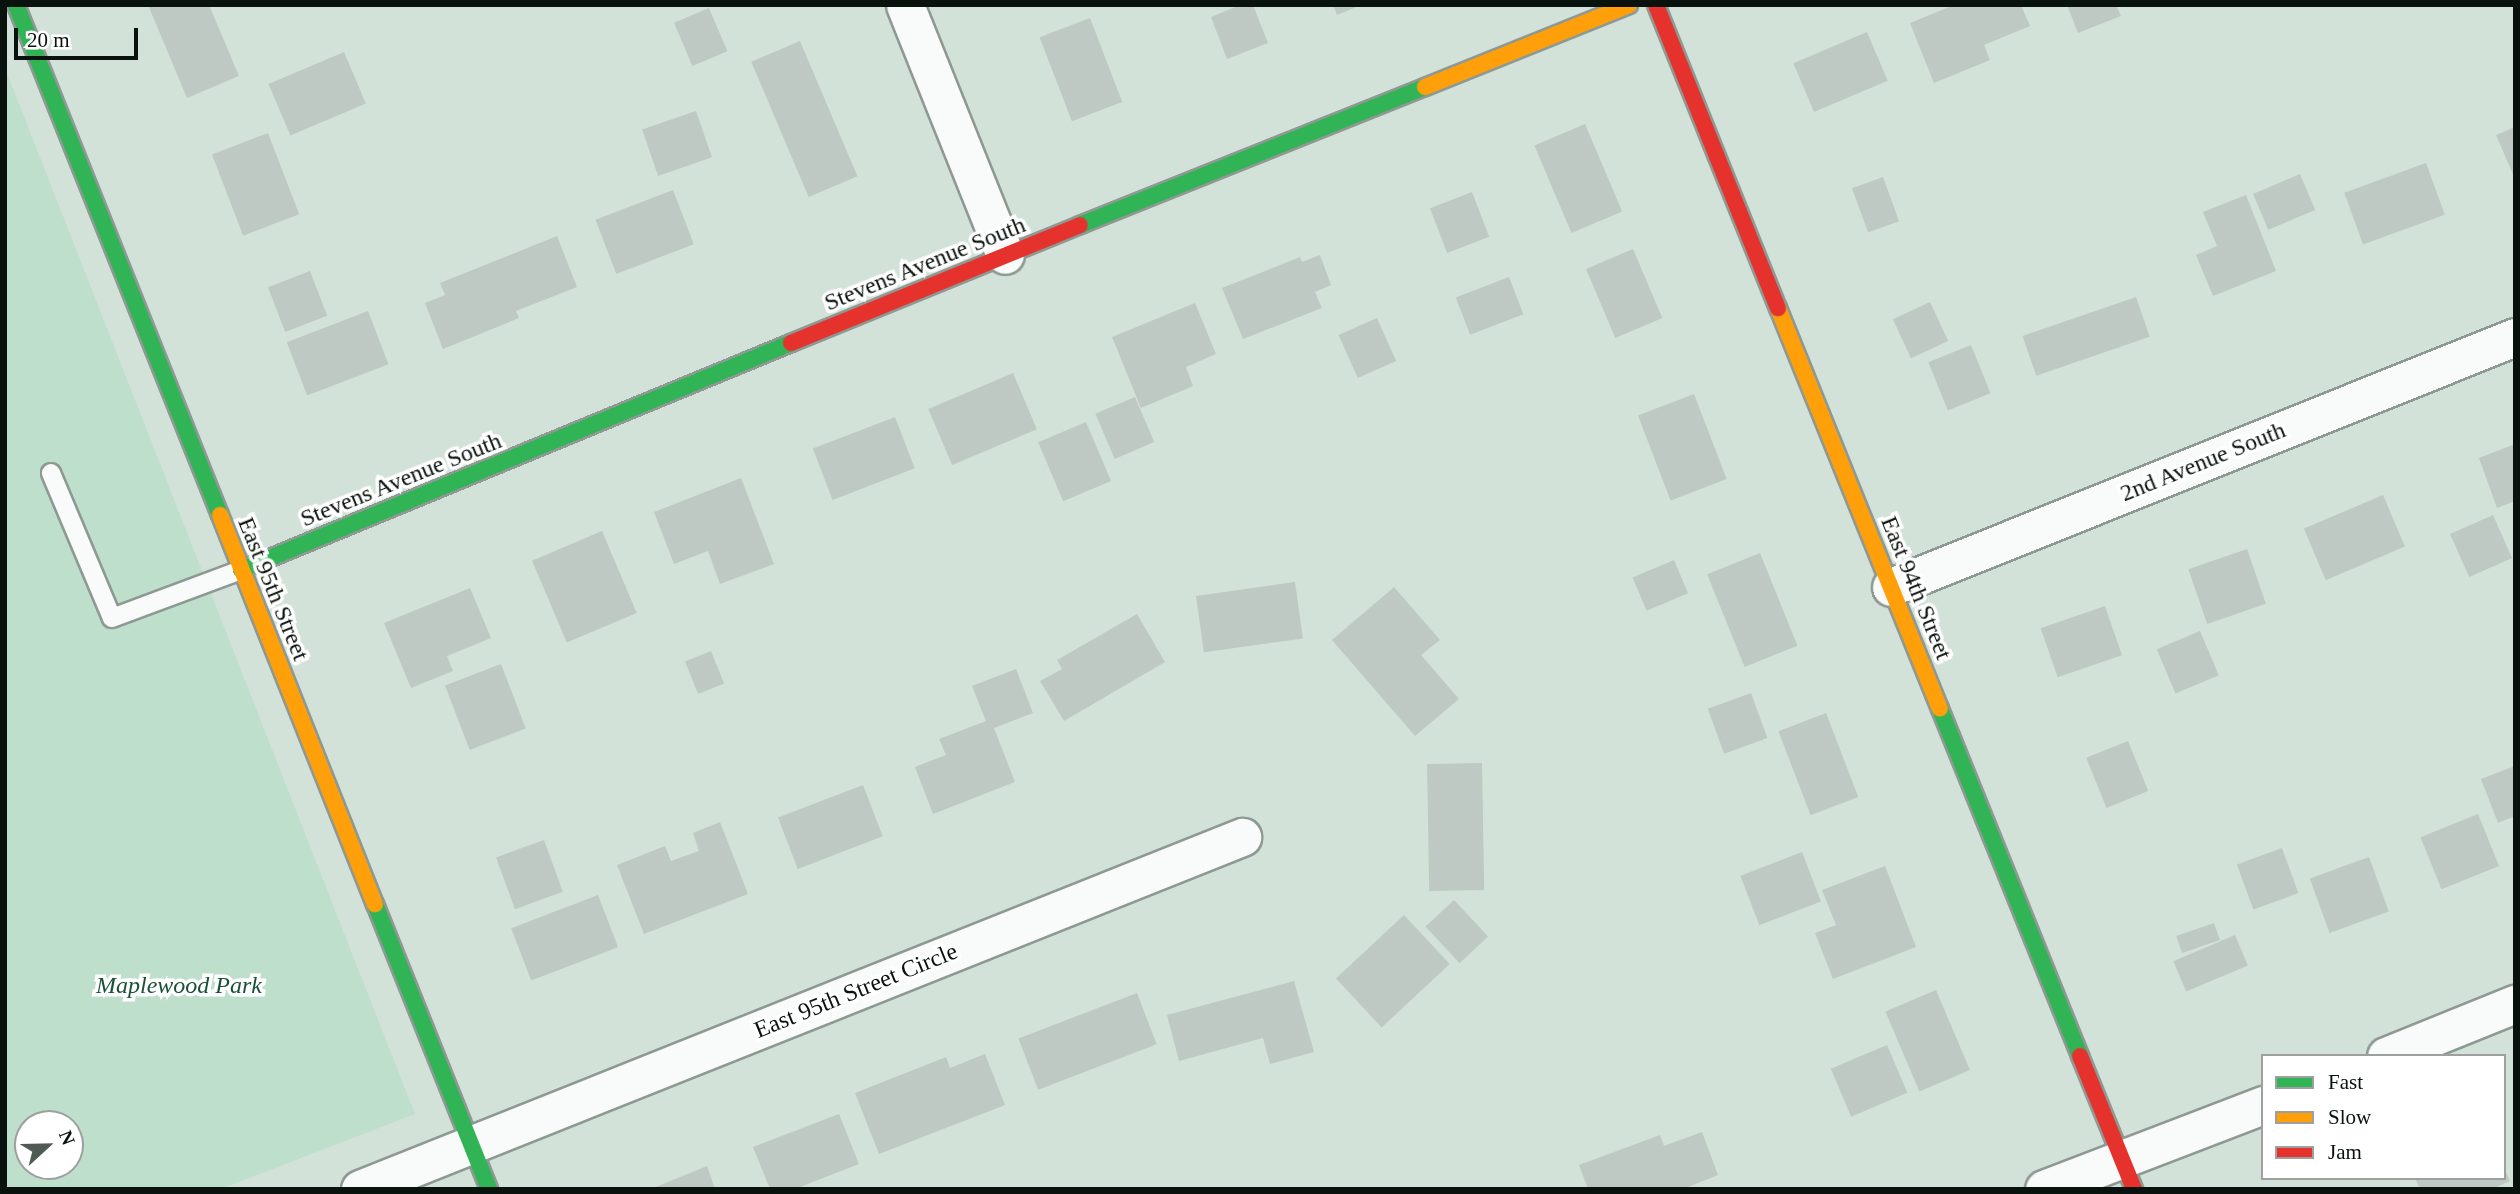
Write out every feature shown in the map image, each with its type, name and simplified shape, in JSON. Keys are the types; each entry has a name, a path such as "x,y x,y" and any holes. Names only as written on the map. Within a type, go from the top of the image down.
{"street":[{"name":"East 95th Street","path":"16,5 489,1189"},
{"path":"905,5 1005,255"},
{"name":"Stevens Avenue South","path":"241,570 1005,255 1629,5"},
{"name":"East 94th Street","path":"1656,5 2128,1175"},
{"name":"2nd Avenue South","path":"1891,587 2515,337"},
{"name":"East 95th Street Circle","path":"471,1144 1242,837"},
{"path":"2391,1054 2515,1004"},
{"path":"2044,1189 2106,1164 2128,1175 2261,1106"},
{"path":"360,1189 471,1144"}],"lane":[{"path":"51,473 112,618 241,570"}],"green space":[{"name":"Maplewood Park","path":"5,68 415,1114 221,1189 5,1189"}],"building":[{"path":"148,5 209,5 239,76 187,98"},
{"path":"1240,5 1253,5 1268,43 1227,59 1211,17"},
{"path":"1333,5 1361,5 1337,15"},
{"path":"1954,5 2021,5 2030,26 1984,45 1990,60 1934,83 1910,23"},
{"path":"2067,5 2116,5 2121,16 2078,33"},
{"path":"709,8 727,51 692,66 674,23"},
{"path":"1090,18 1122,102 1072,121 1040,37"},
{"path":"1867,32 1888,81 1814,112 1793,63"},
{"path":"800,41 857,176 809,197 751,62"},
{"path":"344,52 366,104 290,136 269,84"},
{"path":"696,111 712,157 658,176 642,130"},
{"path":"1585,124 1622,211 1571,233 1534,145"},
{"path":"2515,127 2515,179 2496,135"},
{"path":"268,133 299,214 243,236 212,155"},
{"path":"2426,163 2445,215 2363,244 2344,193"},
{"path":"2300,174 2315,210 2268,230 2253,194"},
{"path":"1883,177 1899,221 1868,232 1852,188"},
{"path":"673,190 694,244 616,274 596,220"},
{"path":"1472,192 1489,237 1447,253 1430,208"},
{"path":"2246,195 2276,271 2213,296 2196,255 2217,246 2203,212"},
{"path":"557,236 577,287 516,311 519,318 443,349 425,303 445,295 440,283"},
{"path":"1633,249 1662,318 1615,338 1586,269"},
{"path":"1320,255 1331,285 1315,292 1322,308 1243,339 1222,288 1300,257 1302,262"},
{"path":"310,271 327,316 285,332 268,287"},
{"path":"1509,277 1523,314 1470,335 1456,297"},
{"path":"2136,297 2150,337 2036,376 2023,336"},
{"path":"1930,302 1948,341 1911,358 1893,319"},
{"path":"1195,303 1216,354 1186,367 1193,386 1141,408 1112,337"},
{"path":"368,311 388,364 307,395 287,342"},
{"path":"1377,318 1396,361 1358,378 1339,335"},
{"path":"1971,345 1990,393 1948,410 1928,362"},
{"path":"1013,373 1037,429 952,465 928,409"},
{"path":"1694,394 1727,479 1671,500 1638,416"},
{"path":"1135,397 1154,442 1115,459 1095,414"},
{"path":"895,417 915,468 833,500 813,449"},
{"path":"1086,422 1111,481 1063,501 1038,442"},
{"path":"2515,444 2515,501 2497,508 2479,458"},
{"path":"741,478 774,564 720,584 708,551 674,564 654,512"},
{"path":"2383,495 2405,547 2326,580 2304,529"},
{"path":"2493,515 2512,558 2469,577 2450,534"},
{"path":"602,531 637,613 567,643 532,561"},
{"path":"2247,549 2266,604 2207,624 2188,569"},
{"path":"1760,553 1797,646 1745,667 1707,574"},
{"path":"1674,560 1688,593 1647,611 1633,578"},
{"path":"1295,582 1303,638 1204,652 1196,596"},
{"path":"1394,587 1440,640 1421,655 1459,699 1415,736 1332,640"},
{"path":"470,588 491,638 447,656 453,671 411,688 384,623"},
{"path":"2105,606 2122,655 2058,677 2041,628"},
{"path":"1137,614 1165,662 1064,721 1040,681 1062,669 1057,660"},
{"path":"2200,631 2219,675 2175,694 2157,649"},
{"path":"711,651 724,683 698,694 685,661"},
{"path":"501,664 526,728 470,750 445,686"},
{"path":"1016,669 1033,713 994,728 1015,782 933,814 915,767 946,755 939,739 986,721 972,686"},
{"path":"1751,693 1767,738 1724,754 1708,709"},
{"path":"1826,713 1858,797 1811,815 1778,731"},
{"path":"2128,741 2148,791 2107,808 2086,758"},
{"path":"1482,763 1484,890 1429,891 1427,764"},
{"path":"2515,766 2515,816 2498,823 2481,779"},
{"path":"863,785 883,836 798,869 778,818"},
{"path":"2478,814 2499,866 2441,889 2421,837"},
{"path":"720,822 748,894 644,934 617,865 665,846 671,861 699,851 693,833"},
{"path":"544,840 563,892 515,909 496,857"},
{"path":"2282,848 2298,893 2253,910 2237,864"},
{"path":"1802,852 1821,901 1759,925 1740,876"},
{"path":"2369,857 2389,912 2330,933 2310,879"},
{"path":"1885,866 1916,947 1833,979 1815,933 1836,925 1822,890"},
{"path":"598,895 618,947 531,981 511,928"},
{"path":"1454,900 1488,937 1460,963 1425,927"},
{"path":"1404,915 1450,964 1382,1027 1336,978"},
{"path":"2214,923 2220,940 2182,953 2176,936"},
{"path":"2235,935 2248,965 2186,992 2173,961"},
{"path":"1294,981 1314,1052 1270,1064 1263,1038 1179,1061 1167,1015"},
{"path":"1936,990 1970,1070 1919,1092 1885,1011"},
{"path":"1137,993 1157,1044 1038,1090 1018,1039"},
{"path":"1887,1045 1907,1093 1851,1117 1831,1069"},
{"path":"985,1054 1005,1105 879,1154 855,1093 946,1057 950,1068"},
{"path":"839,1114 859,1164 795,1189 770,1189 753,1147"},
{"path":"1702,1132 1718,1175 1683,1189 1588,1189 1579,1165 1660,1135 1664,1146"},
{"path":"707,1166 715,1189 651,1189"},
{"path":"2506,1172 2510,1181 2492,1189 2420,1189 2416,1180 2506,1180"}],"traffic: fast":[{"path":"16,5 220,515"},
{"path":"1080,225 1425,87"},
{"path":"241,570 791,343"},
{"path":"1940,709 2080,1056"},
{"path":"375,904 489,1189"}],"traffic: slow":[{"path":"1425,87 1629,5"},
{"path":"1778,308 1940,709"},
{"path":"220,515 375,904"}],"traffic: jam":[{"path":"1656,5 1778,308"},
{"path":"791,343 1080,225"},
{"path":"2080,1056 2134,1189"}]}
